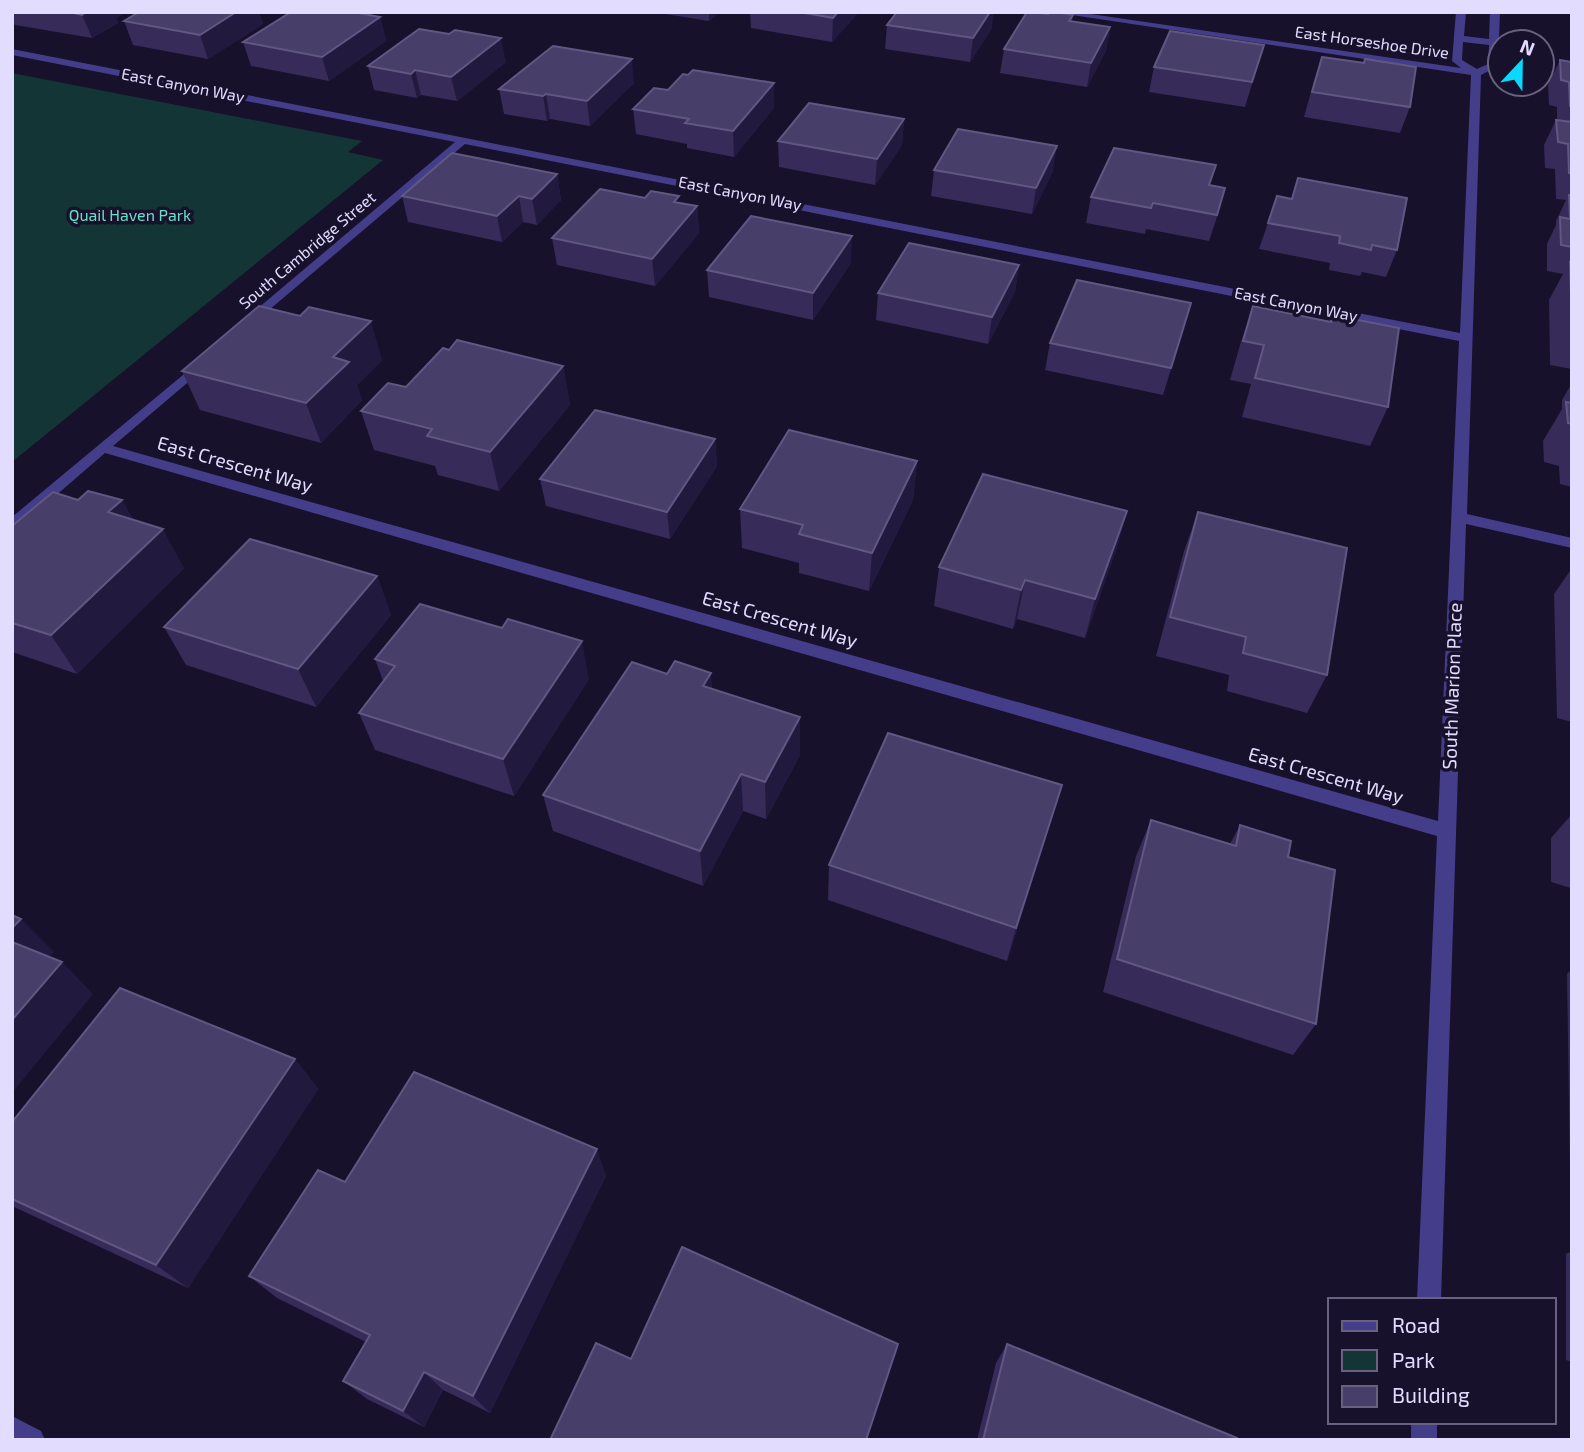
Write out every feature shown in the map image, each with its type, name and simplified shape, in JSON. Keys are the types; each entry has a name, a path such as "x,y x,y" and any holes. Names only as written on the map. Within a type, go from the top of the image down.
{"street":[{"name":"East Horseshoe Drive","path":"1056,12 1476,73"},
{"path":"1461,12 1457,61 1476,73 1486,69"},
{"path":"1458,38 1486,42"},
{"name":"East Canyon Way","path":"12,52 1466,338"},
{"name":"South Marion Place","path":"1429,1298 1476,73"},
{"name":"South Cambridge Street","path":"237,334 465,139"},
{"path":"12,525 216,351"},
{"name":"East Crescent Way","path":"102,449 1447,831"},
{"path":"1458,517 1572,543"},
{"path":"12,1429 32,1440"}],"green space":[{"name":"Quail Haven Park","path":"12,73 362,141 348,152 383,160 12,462"}],"building":[{"path":"139,12 236,12 200,35 124,21"},
{"path":"291,12 354,12 380,17 322,57 243,42"},
{"path":"799,12 838,12 833,18"},
{"path":"897,12 990,12 973,38 887,25"},
{"path":"1027,12 1073,15 1069,21 1110,27 1091,63 1004,49"},
{"path":"419,29 449,34 455,30 501,38 451,77 415,70 411,74 368,66"},
{"path":"1170,31 1264,45 1252,82 1154,67"},
{"path":"553,46 632,59 587,101 499,89"},
{"path":"1322,57 1364,63 1365,59 1416,67 1410,107 1312,92"},
{"path":"1560,60 1572,62 1572,106 1569,82 1561,80"},
{"path":"693,70 774,83 733,131 685,123 689,119 633,109 654,88 668,90 683,74 688,75"},
{"path":"809,103 904,119 877,159 778,141"},
{"path":"1556,120 1572,122 1572,173 1569,173 1568,144 1558,142"},
{"path":"958,129 1057,146 1036,188 934,170"},
{"path":"1114,148 1216,165 1209,185 1225,188 1217,215 1153,203 1151,208 1091,197"},
{"path":"452,153 557,174 532,199 519,196 497,216 402,196"},
{"path":"1298,178 1407,198 1397,250 1372,245 1371,250 1339,243 1340,236 1268,223 1277,196 1292,199"},
{"path":"600,189 645,198 651,191 679,196 674,202 697,206 652,259 552,238"},
{"path":"1569,195 1572,195 1572,247 1561,245 1560,217 1570,219"},
{"path":"751,216 852,236 813,293 707,270"},
{"path":"909,243 1019,265 992,317 878,293"},
{"path":"1570,262 1572,263 1572,326"},
{"path":"1077,280 1191,303 1171,368 1050,343"},
{"path":"259,306 300,316 309,307 371,321 333,357 349,362 306,403 182,371"},
{"path":"1253,306 1331,322 1332,315 1399,328 1388,407 1255,378 1264,345 1243,341"},
{"path":"457,340 563,366 490,452 427,436 432,429 361,411 388,383 406,387 443,348 449,350"},
{"path":"1566,402 1572,403 1572,424 1568,423"},
{"path":"595,410 715,439 667,512 540,479"},
{"path":"789,430 917,461 872,553 799,534 803,525 740,509"},
{"path":"983,474 1127,511 1095,599 1025,580 1021,590 939,567"},
{"path":"88,491 122,500 108,512 163,529 51,635 12,623 12,526 53,492 78,500"},
{"path":"1198,512 1347,548 1327,675 1243,653 1246,637 1170,617"},
{"path":"250,539 377,576 298,669 164,627"},
{"path":"420,604 502,628 508,619 582,641 503,759 359,713 395,666 375,659"},
{"path":"675,661 711,673 703,686 800,717 765,782 741,774 700,851 543,795 632,662 667,674"},
{"path":"888,733 1062,785 1016,928 829,865"},
{"path":"1151,820 1236,846 1240,825 1291,841 1288,857 1335,870 1316,1024 1117,959"},
{"path":"12,915 21,919 12,928"},
{"path":"12,942 62,962 12,1020"},
{"path":"120,988 295,1059 156,1265 12,1199 12,1122"},
{"path":"414,1072 597,1149 473,1396 424,1372 403,1411 343,1381 370,1335 249,1276 318,1170 345,1182"},
{"path":"682,1247 898,1344 866,1440 550,1440 596,1343 631,1359"},
{"path":"1007,1344 1237,1438 1237,1440 983,1440"}]}
